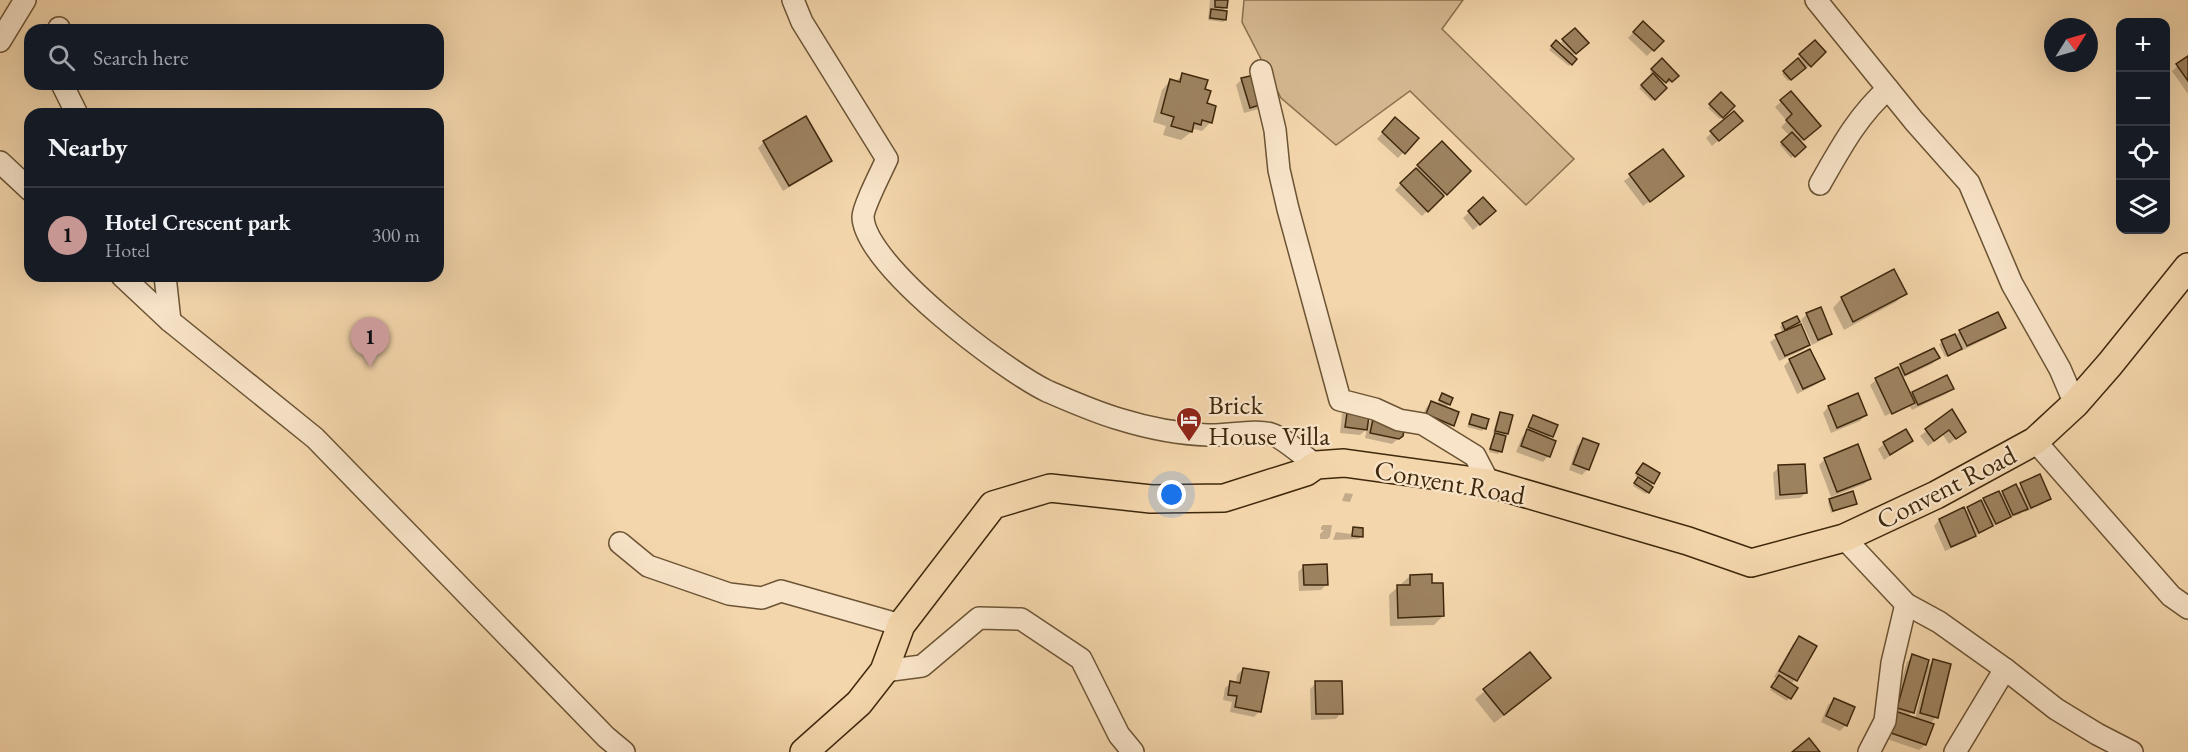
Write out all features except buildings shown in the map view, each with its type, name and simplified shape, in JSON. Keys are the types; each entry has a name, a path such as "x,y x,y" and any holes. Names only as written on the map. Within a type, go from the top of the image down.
{"main road":[{"name":"Convent Road","path":"804,752 859,703 884,671 901,626 993,505 1050,489 1152,499 1224,498 1306,472 1316,465 1344,464 1489,483 1688,541 1751,563 1844,538 1946,490 2035,441 2075,404 2188,267"}],"street":[{"path":"0,41 25,0"},
{"path":"793,0 802,22 887,159 863,215 866,230 874,246 905,282 954,326 997,361 1046,390 1118,418 1170,432 1209,435 1273,434 1316,465"},
{"path":"1816,0 1969,183 2012,284 2060,369 2075,404"},
{"path":"1261,70 1275,130 1288,209 1340,400 1375,409 1399,420 1423,424 1475,456 1489,483"},
{"path":"1820,183 1854,125 1869,105 1888,88"},
{"path":"65,90 74,108"},
{"path":"0,162 24,184"},
{"path":"128,282 170,321 315,438 606,737 624,752"},
{"path":"166,282 170,321"},
{"path":"2035,441 2171,596 2188,608"},
{"path":"1844,538 1906,604 1939,622 2056,709 2132,752"},
{"path":"620,543 648,566 729,594 762,598 781,591 901,626"},
{"path":"1869,752 1885,721 1892,663 1906,604"},
{"path":"884,671 922,666 979,618 1021,619 1081,659 1119,735 1133,752"},
{"path":"1955,752 2005,669"},
{"path":"1107,752 1115,726"}],"shaded area":[{"path":"1244,0 1463,0 1442,29 1574,159 1526,205 1410,91 1336,145 1281,98 1242,22"}],"place":[{"name":"Hotel Crescent park","path":"370,367"},
{"name":"Brick House Villa","path":"1189,443"}]}
